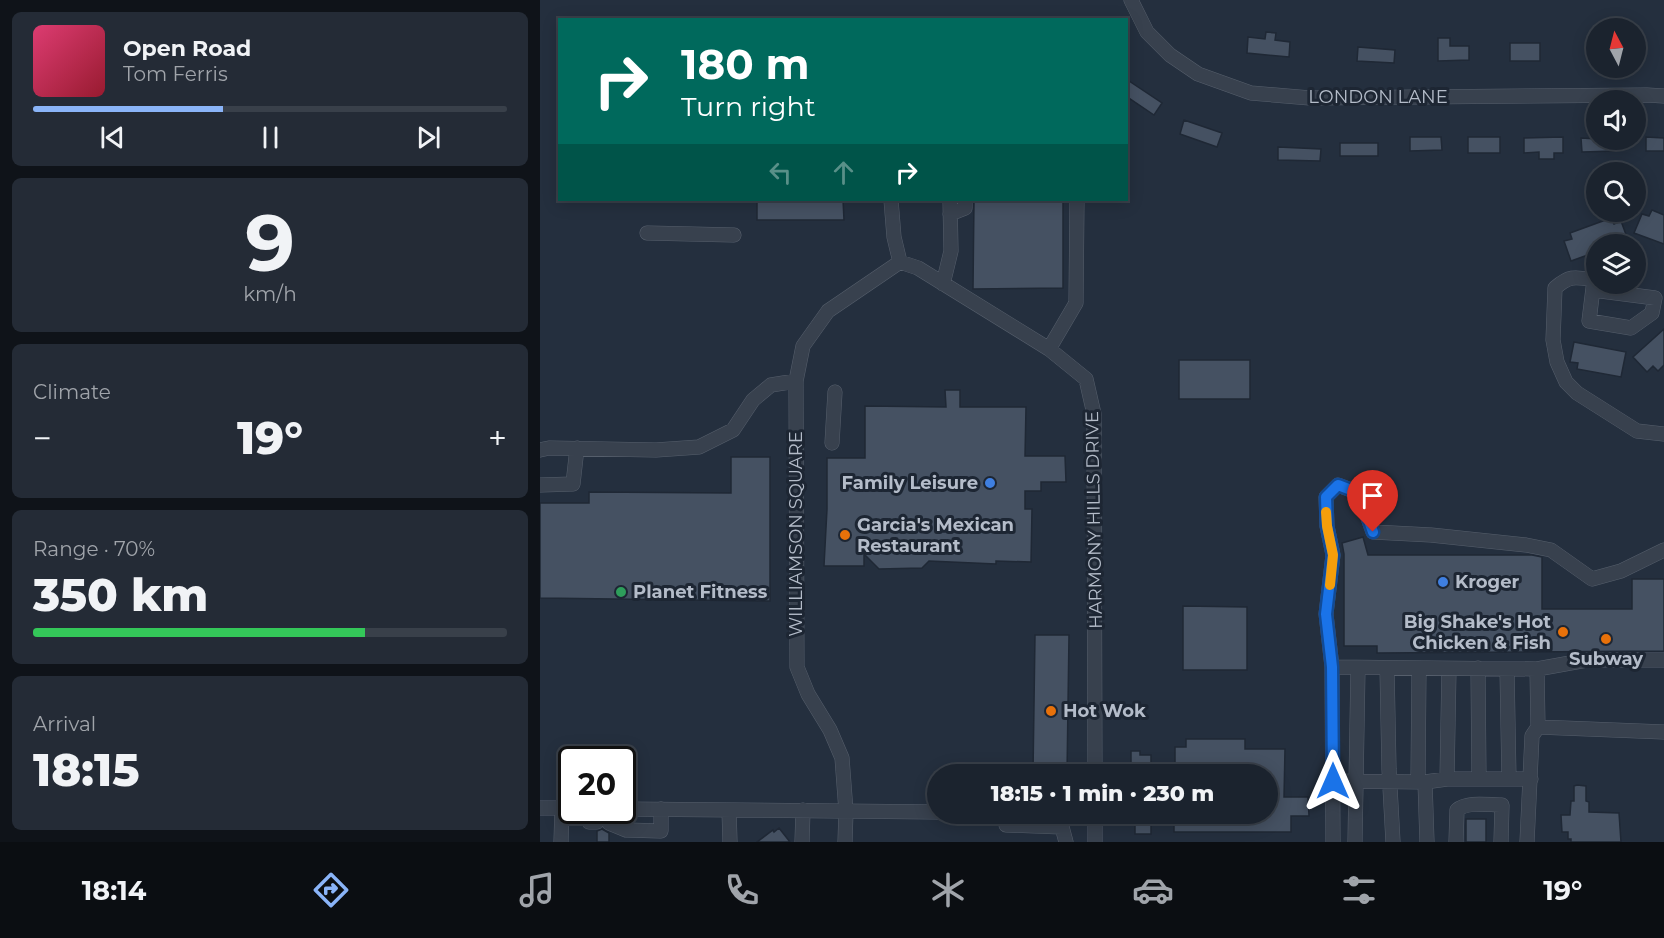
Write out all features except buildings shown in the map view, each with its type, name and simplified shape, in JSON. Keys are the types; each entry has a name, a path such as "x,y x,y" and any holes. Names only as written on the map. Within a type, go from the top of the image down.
{"street":[{"name":"LONDON LANE","path":"1131,0 1147,32 1170,54 1198,74 1251,93 1310,98 1664,96"},
{"path":"891,201 894,237 900,262"},
{"path":"943,284 951,251 950,201"},
{"path":"950,214 965,208 965,201"},
{"path":"1049,349 1076,303 1077,201"},
{"path":"647,233 734,235"},
{"name":"HARMONY HILLS DRIVE","path":"900,262 918,268 1049,349 1086,379 1094,414 1095,764"},
{"name":"WILLIAMSON SQUARE","path":"845,842 846,811 842,758 830,730 808,694 797,667 796,381 803,346 828,311 900,262"},
{"path":"1586,279 1566,279 1555,288 1553,339 1557,362 1566,381 1578,393 1637,431 1664,434"},
{"path":"1593,290 1655,298 1652,313 1631,328 1589,321 1593,290"},
{"path":"540,450 577,448 656,450 699,447 733,430 753,400 771,385 796,381"},
{"path":"832,443 835,392"},
{"path":"540,484 573,484 577,448"},
{"path":"1333,842 1332,667 1326,614 1333,555 1327,526 1326,497 1338,485 1359,493 1373,532 1431,535 1526,545 1551,550 1592,579 1621,571 1664,550"},
{"path":"1332,667 1537,669 1587,660 1664,660"},
{"path":"1387,668 1393,842"},
{"path":"1419,668 1421,782 1427,842"},
{"path":"1355,842 1358,669"},
{"path":"1447,779 1449,669"},
{"path":"1478,669 1479,779"},
{"path":"1507,669 1509,779"},
{"path":"1527,842 1532,736 1538,728 1537,669"},
{"path":"1538,728 1664,732"},
{"path":"1333,781 1421,782 1447,779 1531,779"},
{"path":"1456,842 1457,810 1467,805 1502,805 1501,842"},
{"path":"540,808 558,808"},
{"path":"636,809 927,812"},
{"path":"606,824 627,830 635,836 661,836 661,809"},
{"path":"729,810 730,842"},
{"path":"802,842 803,810"},
{"path":"561,842 564,824"},
{"path":"1064,824 1066,842"},
{"path":"1095,824 1095,842"}],"slow traffic":[{"path":"1326,512 1333,555 1330,585"}],"place":[{"name":"Family Leisure","path":"990,483"},
{"name":"Garcia's Mexican Restaurant","path":"845,535"},
{"name":"Kroger","path":"1443,582"},
{"name":"Planet Fitness","path":"621,592"},
{"name":"Big Shake's Hot Chicken & Fish","path":"1563,632"},
{"name":"Subway","path":"1606,639"},
{"name":"Hot Wok","path":"1051,711"}],"route":[{"path":"1333,781 1332,667 1326,614 1333,555 1327,526 1326,497 1338,485 1359,493 1373,532"}]}
